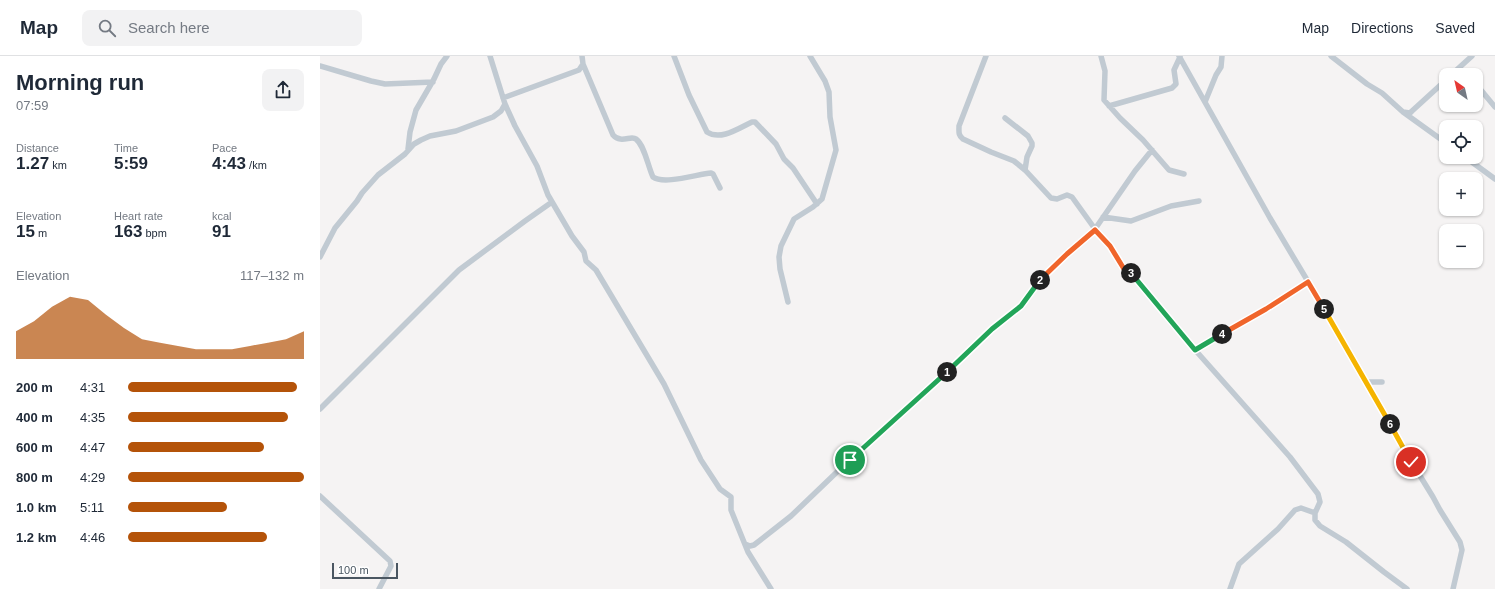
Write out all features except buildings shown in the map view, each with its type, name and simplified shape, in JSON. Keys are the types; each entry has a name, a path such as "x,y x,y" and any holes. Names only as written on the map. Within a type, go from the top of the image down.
{"street":[{"path":"408,150 416,110 433,82 441,64 447,56"},
{"path":"490,56 505,104 515,126 537,166 552,202 572,236 584,252 586,261 596,270 658,373 709,473 720,490 731,497 731,510 751,558 771,589"},
{"path":"582,56 583,64 613,135 617,139 636,139 641,146 653,177 656,179 667,179 711,173 713,174 720,188"},
{"path":"674,56 689,95 707,132 717,136 724,135 754,122 780,149 784,159 793,168 817,204"},
{"path":"788,302 780,269 779,257 781,246 794,219 822,199 836,150 830,117 830,92 810,56"},
{"path":"986,56 959,126 959,137 1017,162 1051,198 1057,199 1067,195 1072,197 1095,230 1110,246 1124,269 1134,276 1195,350 1290,457 1318,494 1320,502 1315,512 1315,520 1320,526 1346,542 1407,589"},
{"path":"1101,56 1105,71 1104,100 1169,170 1184,174"},
{"path":"1205,102 1216,74 1221,67 1222,56"},
{"path":"1331,56 1367,84 1382,93 1403,112 1439,138"},
{"path":"1459,68 1472,56"},
{"path":"1109,106 1172,88 1176,84 1174,70 1179,57"},
{"path":"1179,57 1406,453 1460,542 1462,550 1453,589"},
{"path":"503,98 577,71 583,64"},
{"path":"320,66 385,84 433,82"},
{"path":"1403,112 1410,113 1439,86"},
{"path":"1483,92 1495,107"},
{"path":"320,257 335,228 362,193 378,176 408,150 421,140 456,131 493,117 501,111 505,104"},
{"path":"1005,118 1028,136 1032,143 1027,157 1025,170"},
{"path":"745,544 750,546 758,544 791,516 863,447 948,372 992,329 1021,306 1041,279 1095,230 1152,150"},
{"path":"1475,164 1495,179"},
{"path":"1103,217 1132,221 1171,206 1199,201"},
{"path":"320,409 344,387 460,270 513,229 552,202"},
{"path":"1195,350 1266,309 1308,282"},
{"path":"1365,382 1382,382"},
{"path":"320,496 390,561 391,566 379,589"},
{"path":"1230,589 1239,564 1278,529 1295,510 1301,508 1315,512"}],"route":[{"path":"850,460 948,372 992,329 1021,306 1041,279 1095,230 1110,246 1124,269 1134,276 1143,286 1173,325 1195,350 1266,309 1308,282 1411,462"}]}
